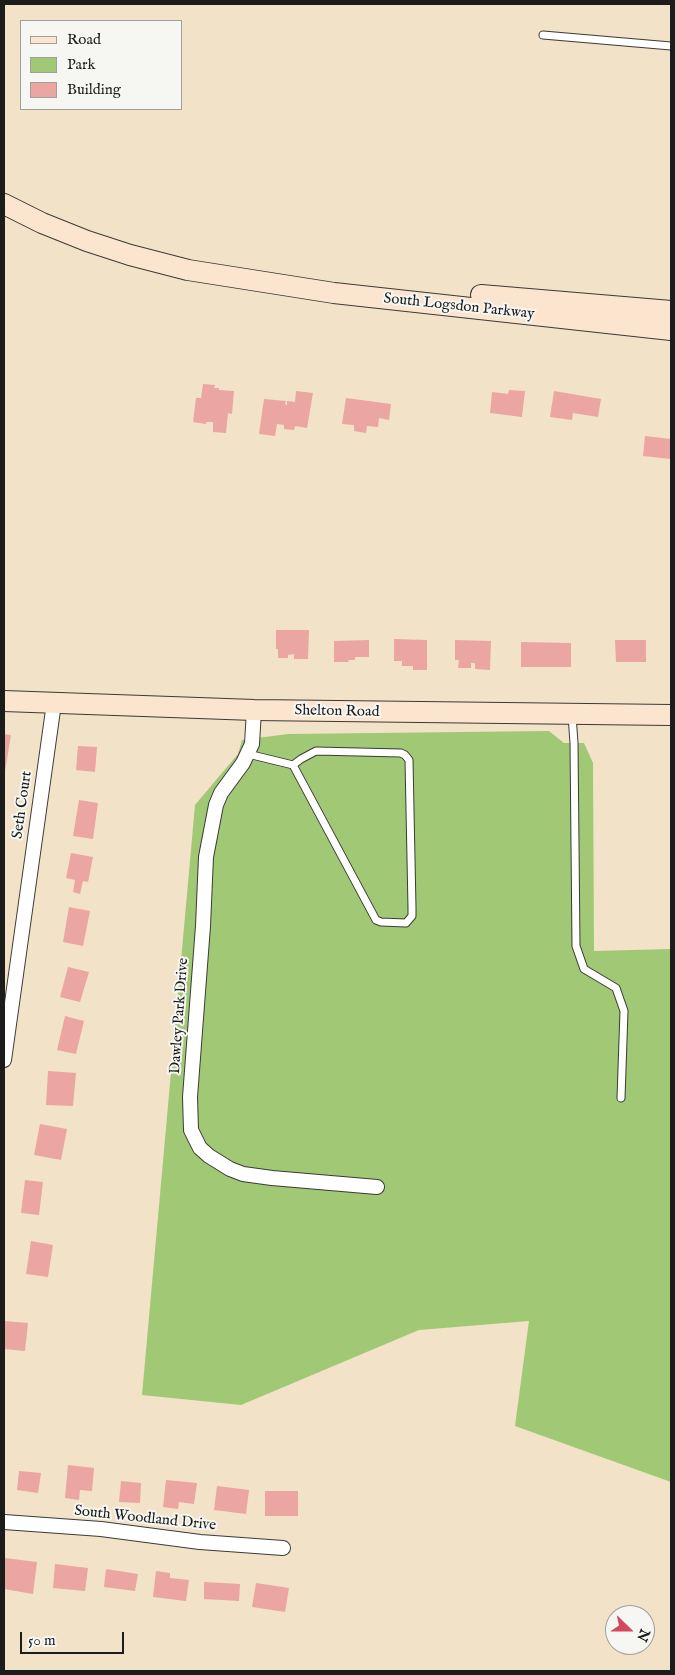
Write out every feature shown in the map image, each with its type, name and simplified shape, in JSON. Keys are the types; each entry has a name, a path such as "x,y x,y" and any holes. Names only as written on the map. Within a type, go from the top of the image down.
{"main road":[{"name":"South Logsdon Parkway","path":"4,204 78,238 130,255 188,270 334,293 671,330"},
{"name":"South Logsdon Parkway","path":"247,280 335,282 671,311"},
{"name":"Shelton Road","path":"4,700 254,710 572,715 671,714"}],"street":[{"name":"Seth Court","path":"4,1060 54,703"},
{"name":"Dawley Park Drive","path":"254,710 253,734 248,754 221,793 214,813 206,857 190,1096 192,1130 198,1144 209,1156 230,1170 272,1178 377,1187"},
{"name":"South Woodland Drive","path":"4,1522 101,1529 200,1542 283,1548"}],"lane":[{"path":"543,34 671,46"},
{"path":"572,715 576,946 584,969 616,988 624,1011 621,1098"},
{"path":"248,754 292,765 376,920 406,923 412,916 409,760 401,753 316,751 301,758 292,765"}],"green space":[{"path":"549,731 564,743 584,743 593,763 594,951 671,949 671,1482 515,1426 529,1321 419,1330 241,1405 142,1395 195,805 238,754 242,740 288,734"}],"building":[{"path":"203,384 215,385 214,388 219,388 219,390 234,391 232,414 228,413 226,433 213,432 213,422 206,422 206,424 193,422 196,398 201,398"},
{"path":"509,390 525,391 522,417 490,413 492,392 508,394"},
{"path":"296,391 313,393 307,428 295,426 294,430 284,429 284,425 277,424 275,436 259,434 264,399 286,401 285,404 287,405 287,401 295,402"},
{"path":"554,391 601,399 598,417 573,413 572,420 550,417"},
{"path":"346,398 391,404 389,420 379,418 378,427 367,426 366,433 354,431 354,425 342,424"},
{"path":"645,436 671,439 671,459 643,456"},
{"path":"276,630 309,630 308,659 294,659 294,654 288,655 288,658 278,658"},
{"path":"394,639 427,640 427,670 413,670 413,666 402,666 402,661 394,661"},
{"path":"369,640 369,657 355,657 355,660 348,660 349,662 334,662 334,641"},
{"path":"455,640 491,641 490,670 475,669 475,663 471,663 471,668 458,668 459,660 455,660"},
{"path":"615,640 646,640 646,662 616,662"},
{"path":"521,642 571,643 571,667 521,667"},
{"path":"4,734 11,735 5,771 4,771"},
{"path":"78,746 97,747 95,772 76,770"},
{"path":"79,800 98,803 93,839 73,836"},
{"path":"71,853 93,857 88,882 83,881 80,894 73,892 75,880 66,878"},
{"path":"69,907 90,911 83,946 63,942"},
{"path":"68,967 89,972 80,1002 60,997"},
{"path":"65,1016 84,1021 76,1054 57,1050"},
{"path":"48,1071 76,1073 73,1106 46,1105"},
{"path":"40,1124 67,1129 61,1160 34,1155"},
{"path":"25,1180 43,1182 39,1215 21,1213"},
{"path":"31,1241 53,1245 48,1277 26,1274"},
{"path":"4,1321 28,1323 25,1351 4,1349"},
{"path":"68,1465 94,1468 92,1491 80,1490 79,1500 65,1498"},
{"path":"19,1471 41,1473 38,1493 17,1490"},
{"path":"166,1480 197,1483 194,1504 179,1502 178,1509 163,1507"},
{"path":"121,1481 141,1483 140,1503 119,1502"},
{"path":"217,1486 249,1490 246,1514 214,1510"},
{"path":"265,1491 298,1491 298,1516 265,1516"},
{"path":"5,1558 37,1562 33,1594 4,1589"},
{"path":"55,1564 88,1568 85,1591 53,1588"},
{"path":"106,1569 138,1574 135,1591 104,1587"},
{"path":"156,1571 170,1573 170,1578 189,1580 186,1601 153,1597"},
{"path":"204,1582 240,1584 239,1601 204,1599"},
{"path":"256,1583 289,1588 285,1612 252,1607"}]}
